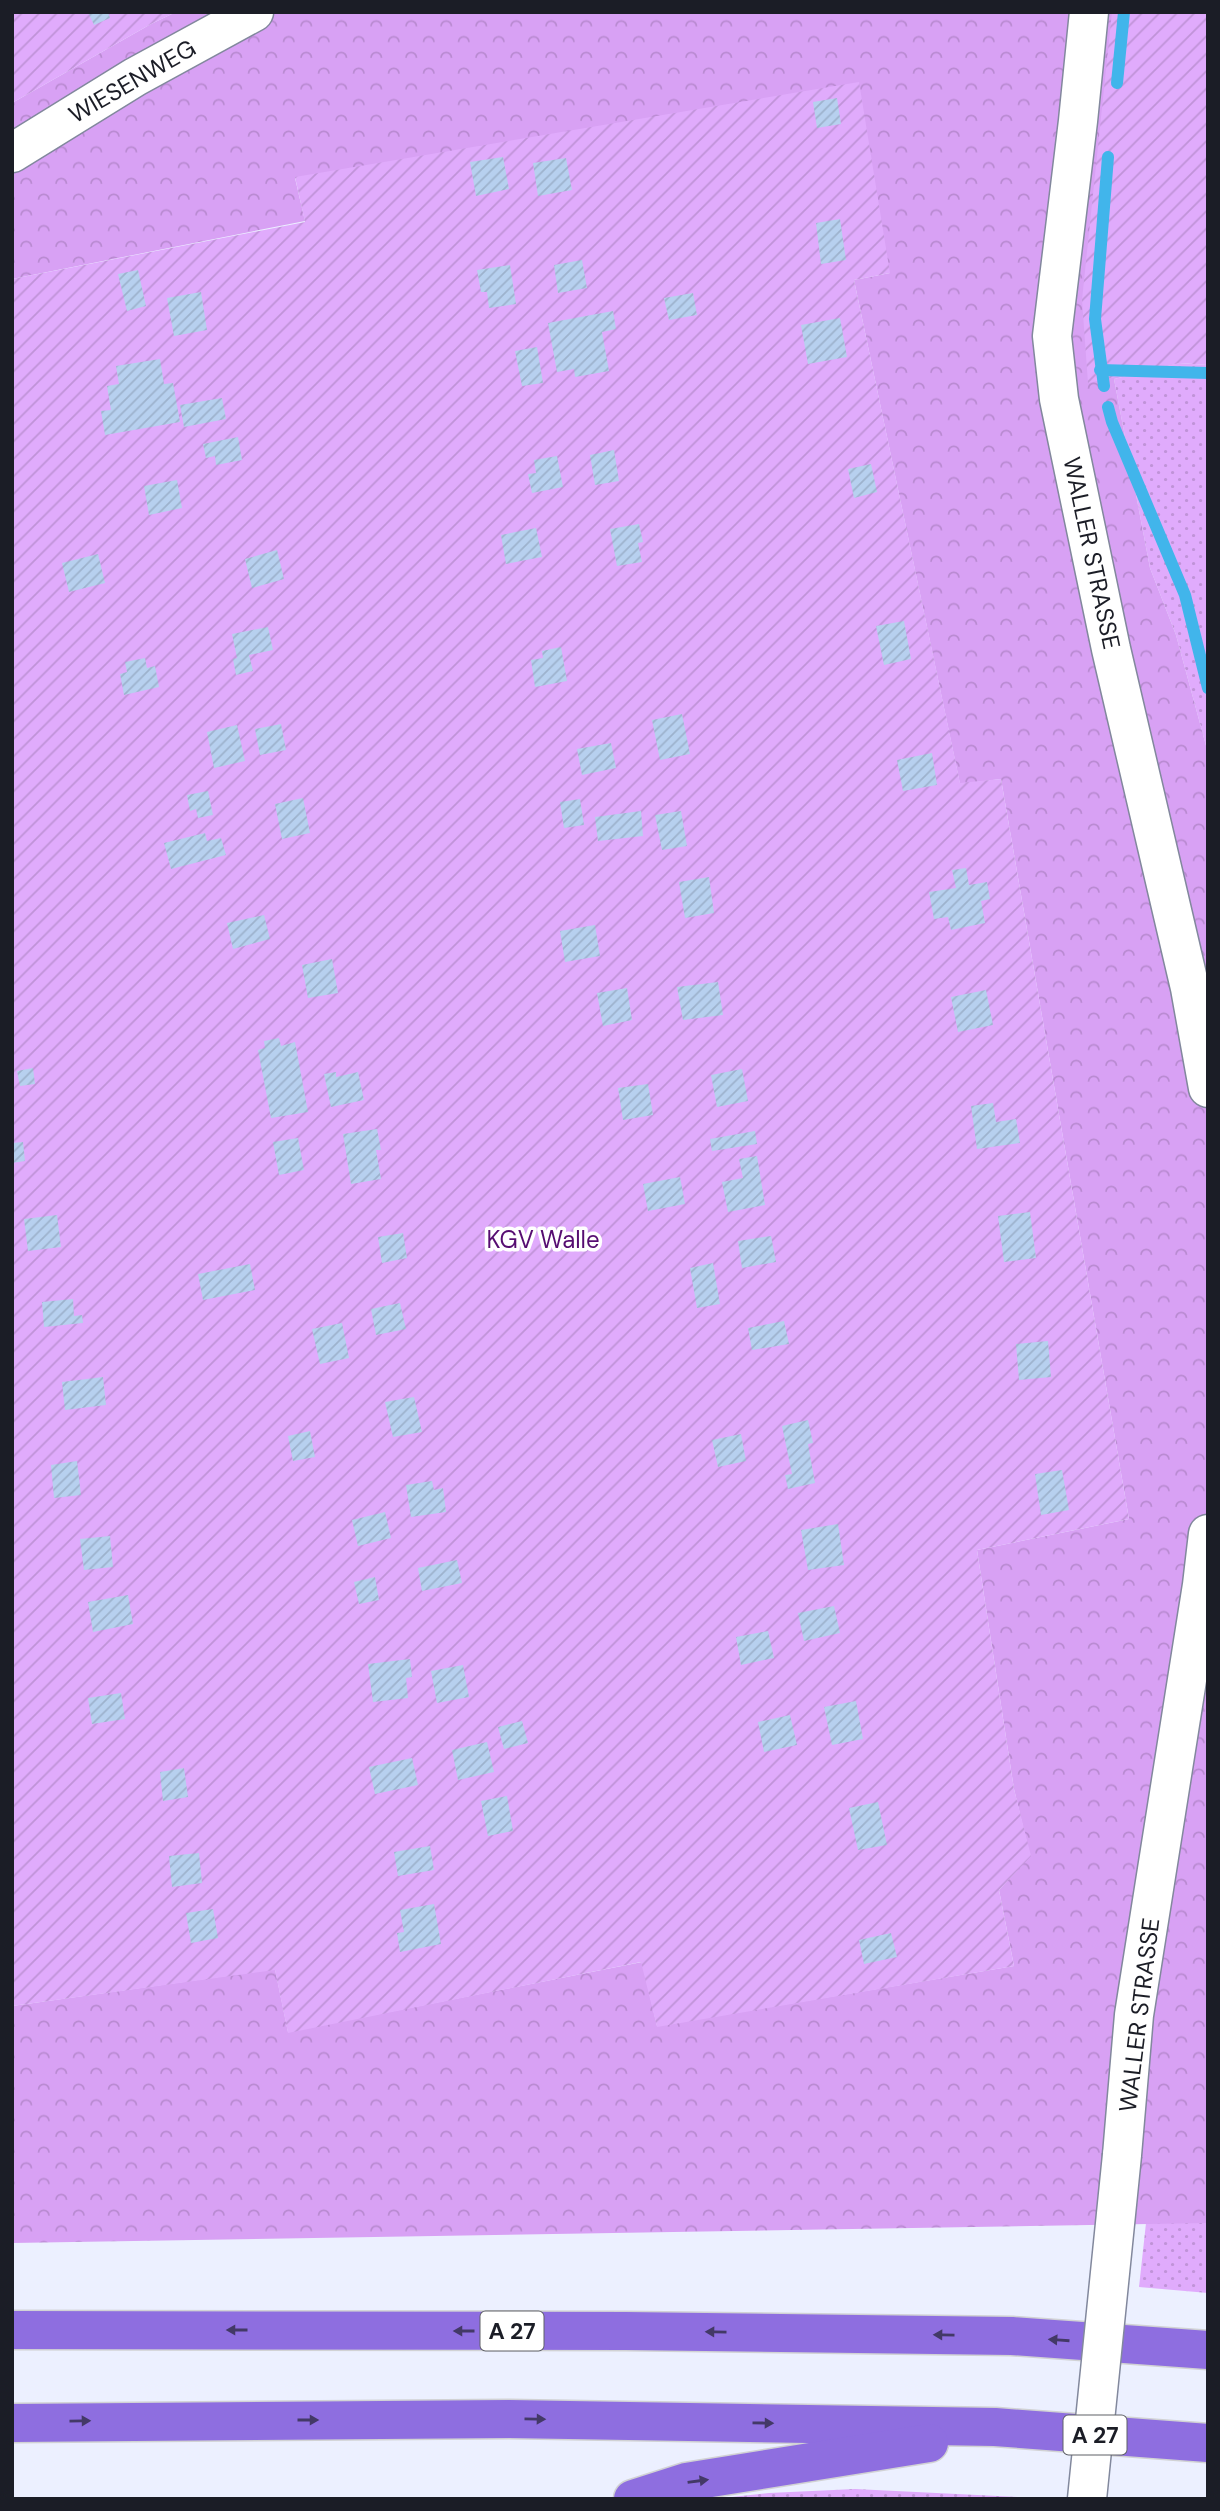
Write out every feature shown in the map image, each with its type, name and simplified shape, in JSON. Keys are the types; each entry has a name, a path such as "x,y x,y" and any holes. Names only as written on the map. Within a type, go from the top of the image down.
{"highway":[{"name":"A 27","path":"12,2330 626,2331 1012,2336 1197,2347"},
{"name":"A 27","path":"12,2423 509,2419 995,2427 1208,2443"},
{"path":"633,2499 686,2482 921,2446 995,2427"}],"street":[{"name":"WIESENWEG","path":"12,153 135,77 254,12"},
{"name":"WALLER STRASSE","path":"1089,12 1052,336 1059,399 1106,623 1190,988 1208,1088"},
{"name":"WALLER STRASSE","path":"1087,2499 1134,2015 1208,1534"}],"green space":[{"path":"12,12 176,12 12,103"},
{"path":"176,12 1208,12 1179,363 1114,379 1150,568 1176,635 1208,753 1208,2223 12,2243 12,2006 275,1969 288,2032 642,1962 657,2026 1014,1966 999,1890 1030,1856 1014,1789 977,1550 1129,1519 1001,779 960,784 854,280 890,273 295,178 305,221 12,279 12,103"},
{"path":"1112,12 1208,12 1208,365 1179,363 1088,383 1082,300"},
{"name":"KGV Walle","path":"859,82 890,273 854,280 960,783 1001,779 1129,1519 977,1550 1014,1789 1031,1856 999,1890 1014,1966 657,2027 641,1962 288,2033 275,1970 12,2006 12,279 305,222 295,177"},
{"path":"1179,363 1208,365 1208,753 1176,635 1150,568 1114,379"},
{"path":"1146,2223 1208,2223 1208,2293 1139,2287"},
{"path":"855,2489 1039,2498 714,2499"}],"building":[{"path":"88,12 108,12 110,18 94,25"},
{"path":"837,98 841,124 817,128 813,102"},
{"path":"503,157 509,189 476,196 470,162"},
{"path":"566,158 572,190 538,196 533,163"},
{"path":"840,219 846,260 821,264 816,223"},
{"path":"582,260 587,288 558,293 554,265"},
{"path":"510,265 516,304 489,308 487,292 481,292 477,270"},
{"path":"138,270 146,306 127,311 118,274"},
{"path":"201,292 207,330 174,336 167,298"},
{"path":"693,293 697,315 669,320 664,298"},
{"path":"613,311 616,329 602,332 609,371 575,377 574,369 557,372 548,323"},
{"path":"840,318 847,357 808,364 801,325"},
{"path":"537,347 543,383 522,386 515,351"},
{"path":"160,359 164,384 173,383 180,422 105,435 101,411 111,410 107,386 119,384 116,366"},
{"path":"222,398 226,419 184,427 180,405"},
{"path":"238,437 242,460 216,465 215,456 206,458 203,444"},
{"path":"614,450 619,481 595,485 590,455"},
{"path":"557,456 563,487 532,493 528,474 536,473 534,460"},
{"path":"871,464 877,492 854,498 848,469"},
{"path":"177,480 182,508 149,515 144,486"},
{"path":"639,524 643,542 638,543 642,562 617,566 610,529"},
{"path":"536,528 542,557 506,564 501,535"},
{"path":"277,550 284,579 252,588 245,559"},
{"path":"98,554 105,583 69,592 62,563"},
{"path":"904,621 911,659 884,665 876,626"},
{"path":"268,627 273,650 249,655 253,671 236,675 233,659 237,658 232,634"},
{"path":"561,647 567,681 535,687 531,660 543,658 542,651"},
{"path":"145,658 147,668 155,666 159,687 124,695 120,674 127,672 125,662"},
{"path":"682,714 690,754 660,760 652,720"},
{"path":"281,724 286,750 260,755 255,729"},
{"path":"237,725 245,761 214,768 207,732"},
{"path":"611,743 616,768 582,775 577,749"},
{"path":"932,753 937,785 903,791 897,760"},
{"path":"208,791 213,815 198,818 196,809 190,811 187,795"},
{"path":"303,798 310,833 282,839 275,804"},
{"path":"580,799 584,825 564,828 560,802"},
{"path":"641,811 643,836 598,841 595,817"},
{"path":"681,811 687,846 662,850 655,815"},
{"path":"205,833 207,841 221,838 226,855 171,869 164,843"},
{"path":"966,868 969,885 987,882 990,899 981,901 985,923 951,930 948,917 934,919 929,892 956,888 952,870"},
{"path":"709,877 714,913 685,918 679,882"},
{"path":"264,915 270,939 233,949 227,923"},
{"path":"595,925 600,956 565,962 560,931"},
{"path":"332,959 338,993 308,998 302,965"},
{"path":"718,982 723,1015 683,1020 677,987"},
{"path":"627,988 632,1020 603,1026 597,993"},
{"path":"986,990 993,1025 958,1032 951,997"},
{"path":"279,1038 281,1046 295,1042 308,1112 271,1118 258,1050 265,1048 264,1041"},
{"path":"33,1068 35,1084 20,1086 17,1071"},
{"path":"742,1069 748,1101 717,1107 711,1075"},
{"path":"336,1072 336,1077 358,1072 364,1100 331,1107 324,1074"},
{"path":"648,1084 653,1115 623,1120 618,1088"},
{"path":"993,1103 996,1122 1016,1119 1020,1143 977,1149 971,1106"},
{"path":"377,1129 381,1150 376,1150 381,1179 351,1184 343,1134"},
{"path":"755,1131 757,1144 712,1151 710,1139"},
{"path":"298,1138 304,1170 279,1175 273,1142"},
{"path":"23,1142 25,1161 12,1163 12,1143"},
{"path":"757,1156 765,1205 728,1212 722,1182 743,1178 739,1159"},
{"path":"680,1177 685,1204 648,1211 643,1184"},
{"path":"1030,1212 1036,1258 1004,1262 998,1216"},
{"path":"57,1215 61,1247 28,1251 24,1219"},
{"path":"403,1233 407,1258 382,1263 378,1237"},
{"path":"771,1236 776,1262 742,1268 738,1241"},
{"path":"713,1263 720,1304 697,1308 690,1268"},
{"path":"250,1264 255,1290 203,1300 198,1274"},
{"path":"73,1299 74,1316 82,1315 83,1323 44,1327 42,1302"},
{"path":"400,1303 406,1329 376,1335 371,1309"},
{"path":"784,1321 789,1344 752,1350 748,1328"},
{"path":"342,1323 349,1358 320,1364 312,1329"},
{"path":"1048,1341 1051,1377 1019,1380 1016,1344"},
{"path":"103,1377 106,1405 65,1410 62,1382"},
{"path":"414,1397 422,1432 393,1437 385,1402"},
{"path":"808,1420 813,1443 808,1444 815,1483 788,1489 785,1475 792,1474 782,1426"},
{"path":"310,1431 315,1457 293,1461 288,1436"},
{"path":"741,1434 746,1461 718,1467 712,1440"},
{"path":"77,1461 81,1495 54,1498 51,1465"},
{"path":"1062,1470 1069,1510 1041,1515 1035,1474"},
{"path":"432,1481 434,1490 443,1488 446,1512 411,1517 406,1485"},
{"path":"385,1512 391,1538 358,1546 352,1520"},
{"path":"838,1524 844,1565 808,1570 801,1530"},
{"path":"110,1536 113,1567 84,1570 80,1539"},
{"path":"457,1560 462,1583 422,1591 418,1568"},
{"path":"375,1577 379,1600 359,1604 354,1582"},
{"path":"128,1595 133,1624 93,1632 88,1602"},
{"path":"834,1606 840,1633 804,1641 798,1613"},
{"path":"768,1631 774,1658 741,1665 736,1637"},
{"path":"410,1659 412,1677 406,1678 408,1698 373,1702 368,1664"},
{"path":"463,1665 469,1697 437,1703 431,1671"},
{"path":"121,1693 125,1719 92,1724 88,1698"},
{"path":"856,1701 863,1739 832,1745 824,1707"},
{"path":"790,1715 797,1745 764,1752 758,1722"},
{"path":"522,1721 528,1743 504,1749 498,1727"},
{"path":"487,1742 494,1772 458,1780 452,1750"},
{"path":"412,1758 418,1785 375,1794 369,1767"},
{"path":"184,1768 188,1797 163,1801 160,1772"},
{"path":"507,1796 513,1831 488,1836 481,1801"},
{"path":"878,1802 887,1845 858,1850 849,1808"},
{"path":"430,1846 434,1870 398,1876 394,1852"},
{"path":"199,1853 202,1883 172,1887 169,1856"},
{"path":"434,1904 441,1944 400,1952 397,1933 404,1932 400,1910"},
{"path":"213,1909 218,1938 191,1943 186,1913"},
{"path":"891,1933 897,1957 864,1964 859,1940"}],"waterway":[{"path":"1117,83 1124,12"},
{"path":"1104,386 1095,319 1108,157"},
{"path":"1100,370 1208,373"},
{"path":"1108,407 1185,595 1208,688"}]}
